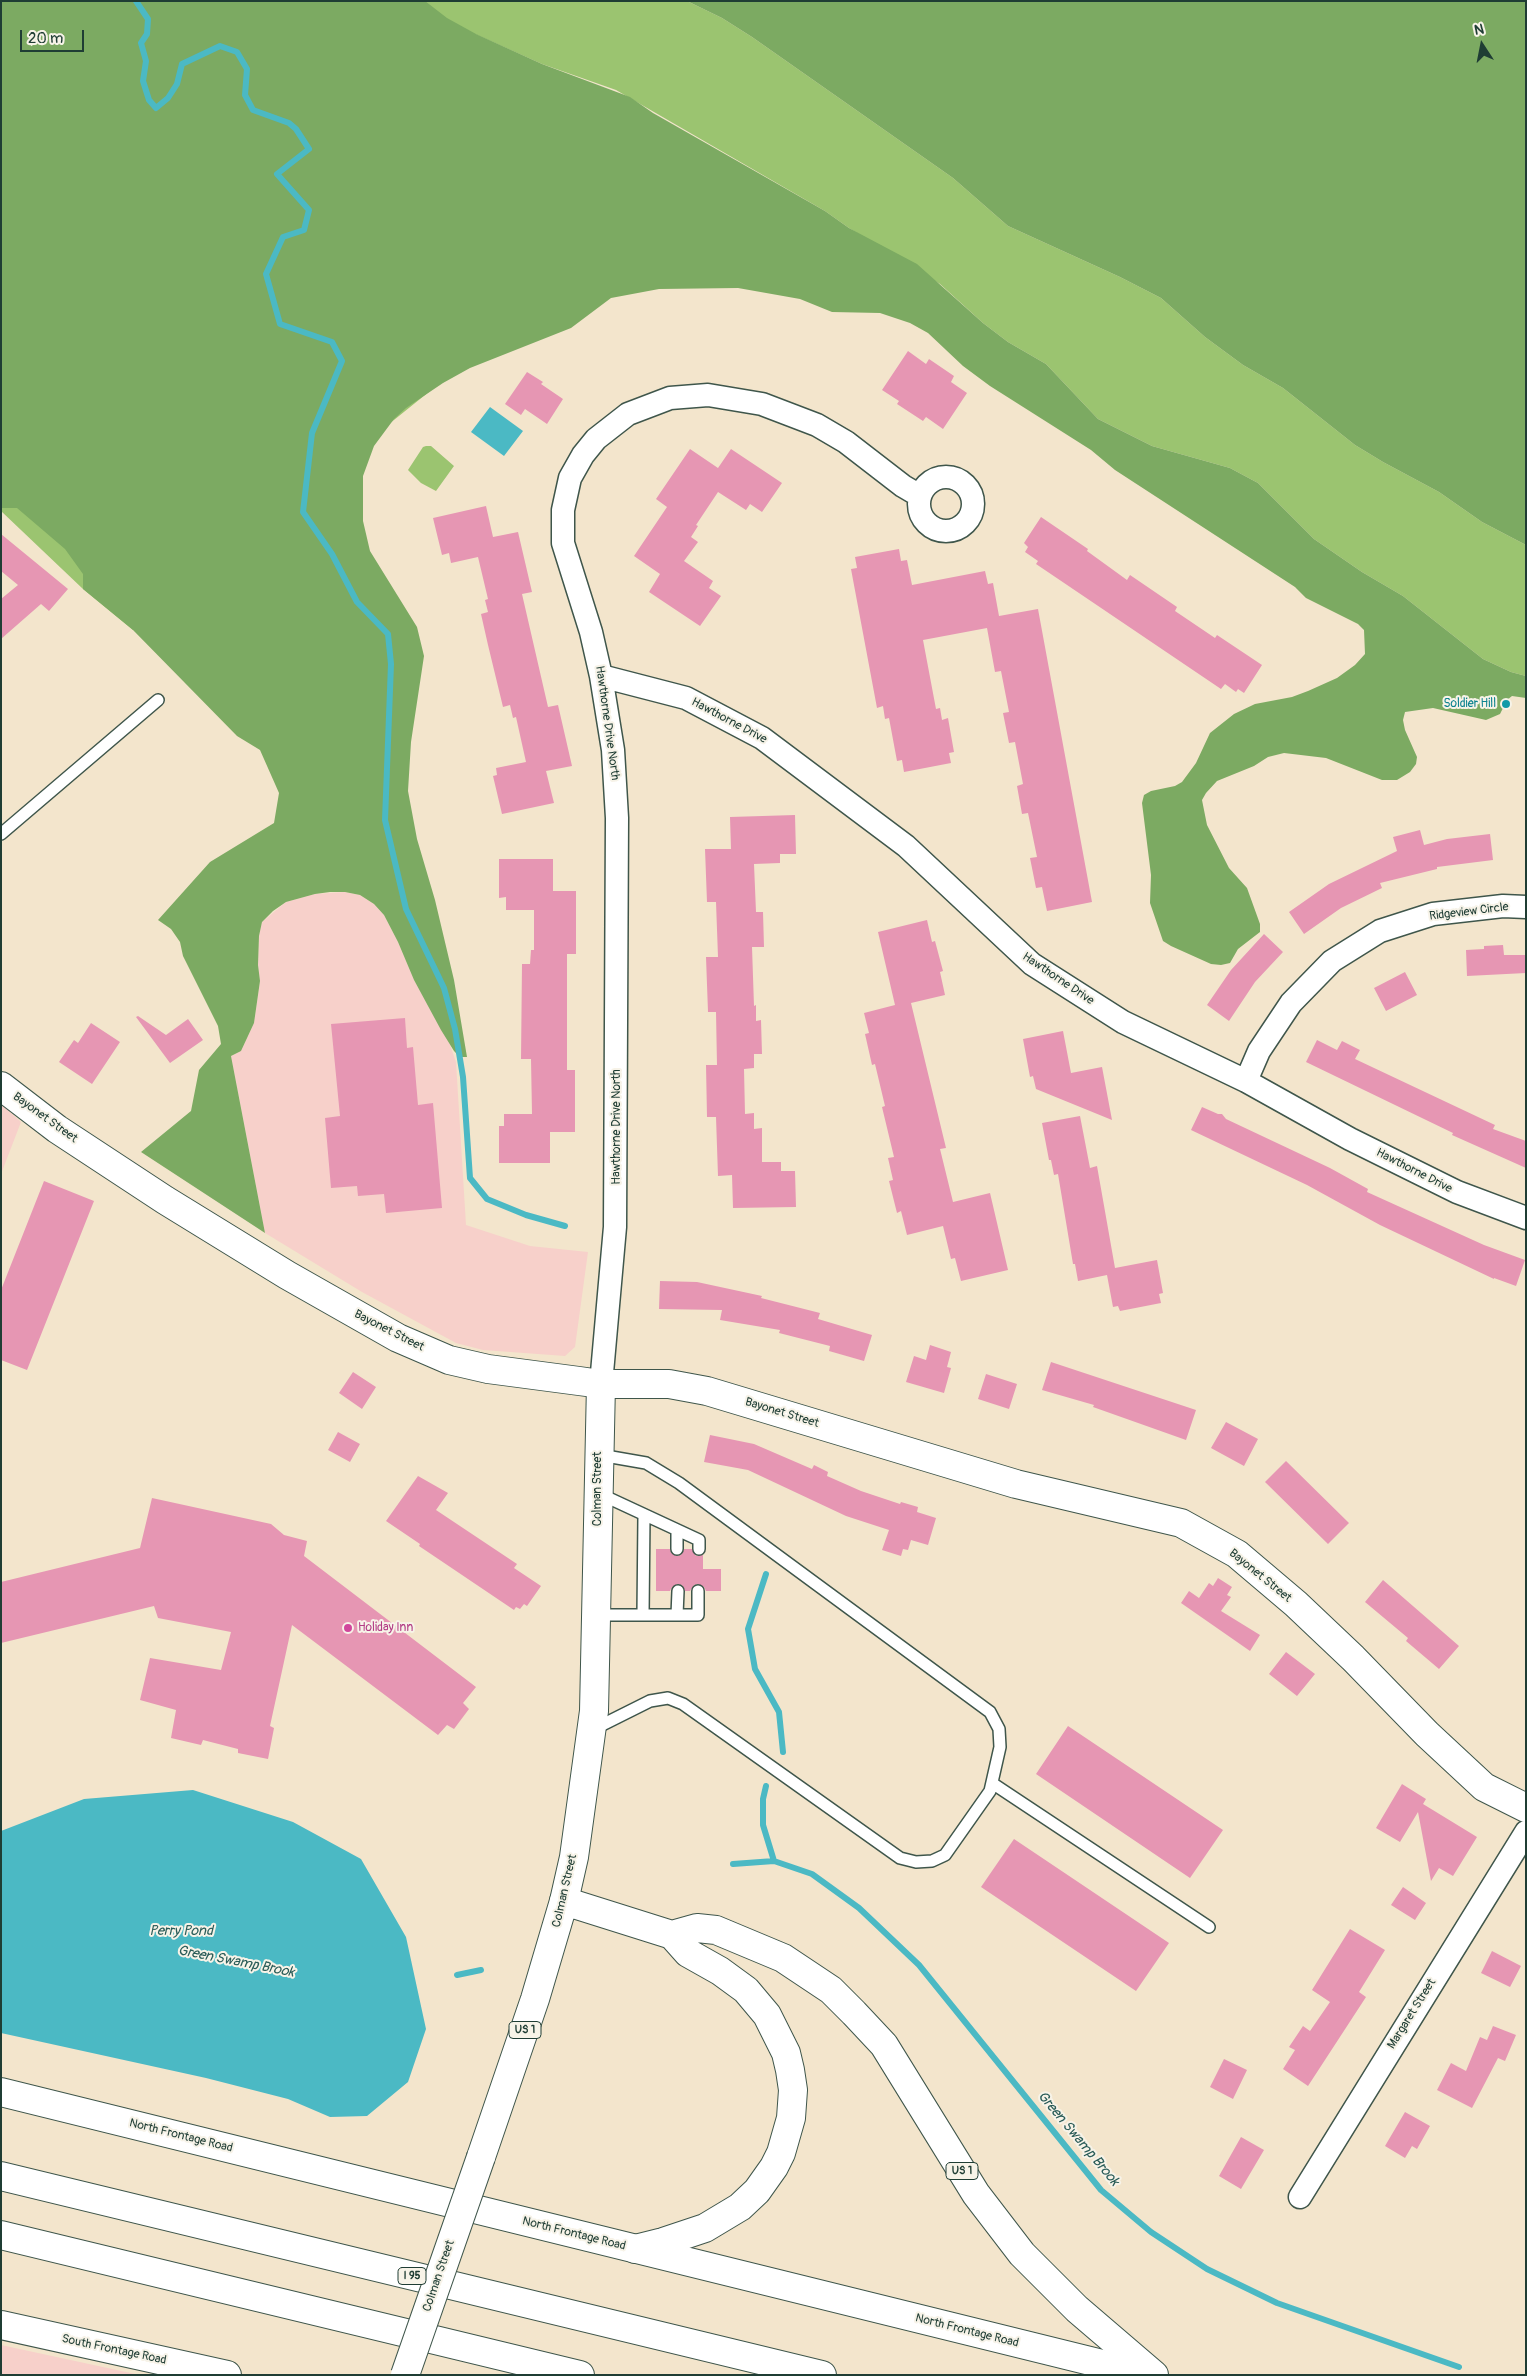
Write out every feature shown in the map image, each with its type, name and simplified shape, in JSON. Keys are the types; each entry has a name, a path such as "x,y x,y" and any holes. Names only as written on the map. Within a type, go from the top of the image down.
{"main road":[{"name":"Bayonet Street","path":"1,1086 57,1129 158,1195 287,1275 398,1338 449,1360 488,1369 601,1384 668,1384 707,1391 1016,1484 1181,1523 1236,1554 1296,1604 1353,1658 1427,1734 1484,1786 1526,1808"},
{"name":"Colman Street","path":"405,2375 532,2008 564,1902 574,1857 592,1730 597,1616 598,1455 601,1384"},
{"path":"564,1902 672,1935 688,1953 746,1990 767,2015 786,2053 790,2070 793,2090 791,2118 781,2154 774,2168 757,2191 740,2207 705,2228 635,2249"},
{"name":"US 1","path":"672,1935 697,1928 716,1930 783,1958 830,1990 854,2012 884,2046 976,2194 993,2219 1022,2254 1077,2308 1154,2375"},
{"name":"North Frontage Road","path":"1,2092 1147,2375"},
{"name":"I 95","path":"1,2176 822,2375"},
{"path":"1,2235 580,2375"},
{"path":"1,2250 64,2250"},
{"name":"South Frontage Road","path":"1,2325 227,2375"}],"street":[{"name":"Hawthorne Drive North","path":"601,1384 616,1227 618,874 614,766 601,676 591,632 566,554 562,534 563,510 570,478 583,455 600,435 634,411 670,398 696,395 738,398 774,407 812,422 838,436 903,486 920,496"},
{"name":"Hawthorne Drive","path":"601,676 686,698 762,738 906,846 1032,964 1123,1022 1246,1081 1350,1139 1457,1192 1526,1218"},
{"name":"Ridgeview Circle","path":"1246,1081 1259,1051 1291,1003 1332,961 1380,931 1433,914 1503,906 1526,907"},
{"name":"Margaret Street","path":"1300,2197 1526,1832"}],"lane":[{"path":"1,834 158,700"},
{"path":"592,1730 650,1702 668,1698 683,1704 900,1858 916,1862 932,1861 945,1855 990,1791 1000,1747 999,1729 990,1712 679,1483 646,1463 598,1455"},
{"path":"598,1494 699,1540 698,1549"},
{"path":"644,1515 644,1616"},
{"path":"677,1530 677,1549"},
{"path":"677,1615 678,1591"},
{"path":"597,1616 698,1615 698,1591"},
{"path":"992,1783 1209,1927"}],"shaded area":[{"path":"345,892 360,895 374,904 384,915 414,980 449,1042 456,1062 466,1225 530,1246 588,1252 575,1347 565,1356 483,1350 456,1343 362,1292 265,1233 231,1056 241,1051 254,1023 260,981 258,965 259,936 262,922 286,902 315,894"},
{"path":"1,1104 21,1122 1,1174"},
{"path":"1,2345 140,2375 1,2375"}],"green space":[{"path":"1,1 687,1 722,18 752,37 953,178 1008,226 1120,277 1161,298 1205,337 1243,365 1283,388 1355,445 1439,492 1482,522 1526,545 1526,676 1511,672 1483,659 1403,596 1362,572 1314,539 1258,483 1230,468 1152,446 1098,419 1046,364 1008,342 983,323 940,284 825,211 616,90 542,64 475,34 686,185 133,630 83,589 1,511"},
{"path":"1,1 425,1 447,18 476,34 542,64 630,97 653,113 825,211 849,228 917,264 983,323 1008,342 1046,364 1098,419 1152,446 1230,468 1258,483 1314,539 1362,572 1403,596 1483,659 1511,672 1526,676 1526,698 1512,696 1507,700 1500,714 1486,720 1433,708 1405,712 1403,720 1405,730 1417,757 1416,764 1410,772 1397,780 1382,780 1326,758 1284,753 1268,757 1254,766 1217,781 1202,800 1207,825 1229,868 1247,888 1260,924 1260,932 1238,949 1230,963 1221,965 1211,964 1163,941 1150,903 1151,875 1142,803 1144,795 1151,791 1175,786 1182,782 1196,763 1210,733 1234,714 1255,704 1292,697 1308,691 1337,678 1355,665 1365,654 1364,630 1358,624 1306,598 1295,587 1115,470 1091,450 990,386 963,366 928,333 910,323 880,313 832,312 800,299 738,288 659,289 611,298 571,328 470,368 443,383 406,408 394,419 374,446 363,476 363,521 370,551 417,627 424,656 411,742 408,791 417,839 435,900 454,980 467,1057 460,1057 454,1051 441,1030 414,980 384,915 374,904 360,895 330,892 286,902 273,911 262,922 259,936 258,965 260,981 254,1023 241,1051 231,1056 265,1233 141,1152 191,1111 199,1070 221,1044 218,1026 183,956 180,942 171,929 158,920 210,862 274,823 279,793 260,750 237,736 133,630 83,589 83,574 65,549 17,508 1,508"},
{"path":"687,1 1526,1 1526,545 1482,522 1439,492 1355,445 1283,388 1243,365 1205,337 1161,298 1120,277 1008,226 953,178 752,37 722,18"},
{"path":"431,446 454,466 436,491 421,483 408,470 423,447"}],"water":[{"path":"490,407 523,431 504,456 471,432"},
{"name":"Perry Pond","path":"193,1790 293,1822 361,1859 406,1937 426,2029 408,2082 367,2116 330,2117 288,2099 206,2078 1,2033 1,1831 84,1799"}],"building":[{"path":"908,351 926,364 929,359 954,376 951,382 967,393 943,429 926,417 923,421 897,404 899,401 882,390"},
{"path":"527,372 543,382 541,384 563,399 547,424 525,409 521,415 505,404"},
{"path":"690,449 718,468 731,449 782,483 762,512 750,504 746,510 718,492 696,525 698,526 691,537 698,542 684,561 713,581 709,588 721,596 700,626 649,592 660,574 634,556 667,507 656,499"},
{"path":"486,506 493,537 518,532 532,592 522,594 548,707 558,705 572,766 546,771 554,803 502,814 493,776 497,775 496,768 526,762 516,717 513,718 510,705 503,707 488,645 481,614 488,612 485,600 488,599 478,557 451,563 449,553 442,555 433,518"},
{"path":"1041,517 1088,549 1087,551 1127,580 1130,575 1177,607 1175,611 1215,638 1217,635 1262,665 1244,693 1238,689 1236,692 1225,684 1221,689 1036,564 1038,561 1025,552 1028,547 1024,543"},
{"path":"1,534 68,589 49,611 41,604 1,639 1,599 18,585 1,571"},
{"path":"899,549 901,561 907,560 912,585 985,571 988,584 993,583 999,616 1038,609 1092,902 1047,911 1042,887 1036,888 1030,858 1037,857 1028,813 1022,814 1017,786 1023,784 1015,742 1009,743 1003,713 1009,712 1001,671 995,672 987,628 923,640 936,709 940,708 942,720 948,718 954,752 949,753 951,763 904,772 902,760 897,761 889,718 885,719 883,706 877,708 851,569 857,568 855,557"},
{"path":"795,815 796,854 780,854 780,863 754,864 756,912 763,912 764,947 752,947 754,1006 756,1005 756,1021 761,1020 762,1054 754,1054 754,1068 744,1069 745,1114 754,1113 754,1129 762,1128 762,1162 781,1162 781,1171 795,1171 796,1207 733,1208 732,1175 718,1176 716,1117 707,1117 706,1065 717,1065 716,1012 708,1012 706,957 718,957 716,902 707,902 705,849 731,849 730,817"},
{"path":"1420,830 1424,845 1447,839 1490,834 1493,860 1437,867 1437,869 1380,883 1382,888 1341,908 1304,934 1289,912 1329,884 1397,851 1393,837"},
{"path":"499,859 553,859 553,891 576,891 576,954 567,954 567,1070 575,1070 575,1132 550,1132 550,1163 499,1163 499,1126 504,1126 504,1114 532,1114 531,1059 521,1059 522,964 530,964 531,950 534,950 534,910 506,910 506,897 499,898"},
{"path":"927,920 932,942 935,941 943,971 940,972 945,995 911,1003 946,1148 940,1149 953,1202 990,1193 1008,1270 961,1281 955,1258 951,1259 943,1226 907,1235 901,1211 897,1213 889,1181 893,1180 888,1158 894,1157 882,1107 885,1106 875,1064 872,1065 865,1034 869,1033 864,1013 895,1005 878,932"},
{"path":"1264,934 1283,952 1255,982 1229,1021 1207,1005 1231,970"},
{"path":"1503,945 1504,955 1526,955 1526,973 1467,976 1466,950 1484,949 1484,946"},
{"path":"1405,972 1417,995 1386,1011 1374,988"},
{"path":"138,1016 166,1035 188,1019 203,1040 170,1063 136,1017"},
{"path":"405,1018 407,1048 413,1047 418,1105 433,1103 442,1208 386,1213 384,1194 358,1196 357,1186 331,1188 325,1118 340,1116 331,1024"},
{"path":"91,1023 120,1042 92,1084 59,1062 74,1040 78,1043"},
{"path":"1063,1031 1071,1073 1102,1067 1112,1120 1036,1089 1033,1076 1030,1077 1023,1039"},
{"path":"1317,1040 1337,1050 1342,1041 1360,1050 1355,1059 1495,1125 1493,1129 1526,1141 1526,1168 1452,1135 1453,1133 1306,1062"},
{"path":"1202,1107 1222,1114 1226,1119 1330,1168 1368,1189 1367,1192 1484,1245 1525,1260 1516,1286 1494,1279 1380,1225 1307,1185 1191,1130"},
{"path":"1080,1116 1090,1168 1097,1166 1115,1268 1157,1260 1163,1293 1159,1294 1161,1303 1120,1311 1118,1306 1113,1307 1107,1275 1078,1281 1075,1264 1073,1264 1058,1174 1054,1175 1051,1160 1049,1160 1042,1123"},
{"path":"44,1181 94,1201 27,1370 1,1360 1,1290"},
{"path":"660,1281 697,1282 762,1296 761,1298 820,1313 818,1319 872,1335 864,1361 829,1351 830,1346 779,1333 780,1330 720,1320 722,1310 659,1309"},
{"path":"930,1345 951,1352 947,1367 951,1368 944,1393 906,1382 914,1356 926,1360"},
{"path":"1051,1362 1196,1410 1186,1440 1093,1407 1094,1405 1042,1390"},
{"path":"353,1372 376,1387 362,1409 339,1393"},
{"path":"986,1374 1017,1384 1009,1409 978,1399"},
{"path":"1226,1422 1258,1439 1244,1466 1211,1448"},
{"path":"338,1432 360,1444 350,1462 328,1450"},
{"path":"710,1435 754,1444 812,1469 814,1465 828,1472 827,1476 861,1491 900,1504 901,1502 918,1507 917,1512 936,1518 928,1545 911,1540 908,1550 903,1549 901,1556 882,1550 889,1530 846,1516 748,1470 704,1462"},
{"path":"1286,1461 1349,1523 1328,1544 1265,1482"},
{"path":"418,1476 448,1493 436,1510 517,1564 514,1568 541,1586 527,1606 524,1604 520,1609 516,1607 514,1610 419,1546 420,1544 386,1521"},
{"name":"Holiday Inn","path":"152,1498 271,1524 284,1535 307,1541 304,1556 476,1687 463,1703 469,1709 454,1729 447,1725 438,1735 292,1625 270,1726 274,1728 268,1759 238,1753 238,1749 203,1740 201,1745 171,1738 176,1710 140,1700 150,1658 221,1670 231,1632 158,1618 154,1606 1,1643 1,1582 140,1548"},
{"path":"656,1549 670,1549 671,1553 677,1556 681,1555 684,1549 692,1549 696,1556 703,1555 703,1569 721,1569 721,1591 706,1591 704,1587 698,1584 694,1585 690,1591 685,1591 682,1585 678,1584 672,1587 670,1591 656,1591"},
{"path":"1218,1578 1232,1587 1227,1595 1231,1597 1221,1611 1260,1635 1250,1651 1181,1603 1189,1591 1199,1598 1209,1583 1213,1586"},
{"path":"1383,1580 1459,1646 1439,1669 1406,1641 1408,1638 1365,1602"},
{"path":"1286,1652 1315,1674 1297,1696 1269,1674"},
{"path":"1068,1726 1223,1830 1190,1878 1036,1774"},
{"path":"1402,1784 1426,1799 1423,1804 1477,1837 1453,1876 1439,1868 1431,1881 1418,1812 1400,1842 1376,1828"},
{"path":"1014,1839 1169,1943 1136,1991 981,1887"},
{"path":"1403,1887 1426,1903 1415,1920 1391,1905"},
{"path":"1350,1929 1385,1950 1359,1992 1366,1997 1308,2086 1283,2069 1295,2050 1289,2047 1303,2026 1310,2031 1330,2002 1312,1990"},
{"path":"1492,1951 1521,1966 1510,1987 1481,1973"},
{"path":"1493,2026 1516,2035 1505,2061 1498,2058 1472,2108 1437,2090 1451,2063 1466,2071 1480,2037 1487,2040"},
{"path":"1224,2059 1247,2070 1233,2099 1210,2087"},
{"path":"1405,2112 1430,2126 1417,2149 1412,2146 1405,2158 1385,2146"},
{"path":"1241,2137 1264,2150 1241,2189 1219,2176"}],"waterway":[{"path":"136,1 148,19 147,34 141,43 146,61 143,81 149,100 156,108 168,98 177,84 182,64 220,46 237,52 247,69 245,95 253,110 289,123 296,129 309,149 277,174 309,210 304,230 283,237 266,274 280,324 332,342 342,361 312,433 303,512 332,554 357,602 388,634 391,664 385,820 406,909 444,988 455,1029 463,1077 470,1178 487,1199 526,1215 565,1226"},
{"path":"766,1574 748,1629 755,1669 779,1712 783,1752"},
{"path":"766,1786 763,1799 763,1825 774,1861"},
{"name":"Green Swamp Brook","path":"733,1864 774,1861 812,1874 859,1908 919,1965 1101,2190 1151,2232 1207,2269 1277,2303 1459,2367"},
{"name":"Green Swamp Brook","path":"457,1975 481,1970"}],"place":[{"name":"Soldier Hill","path":"1506,704"},
{"name":"Holiday Inn","path":"348,1628"}]}
